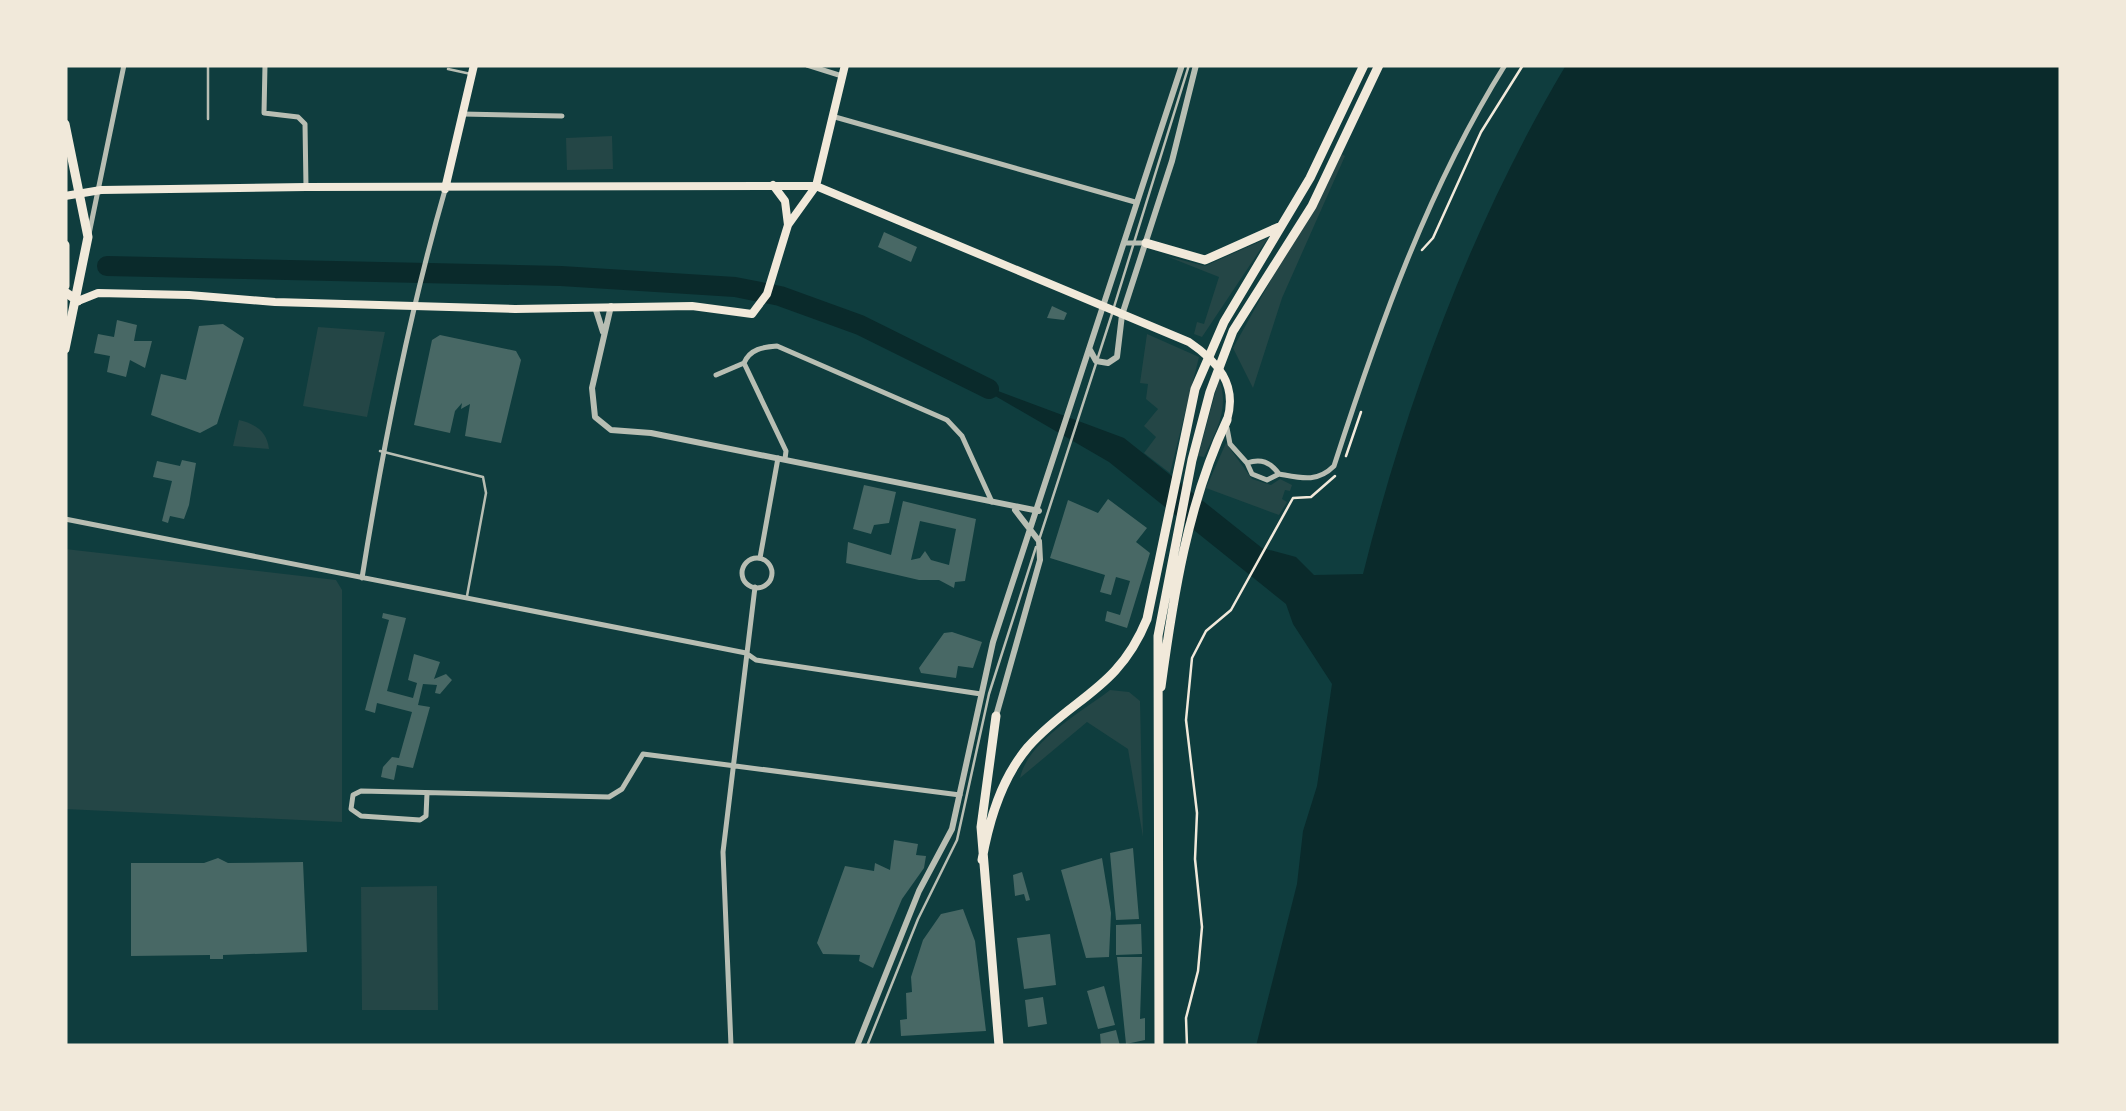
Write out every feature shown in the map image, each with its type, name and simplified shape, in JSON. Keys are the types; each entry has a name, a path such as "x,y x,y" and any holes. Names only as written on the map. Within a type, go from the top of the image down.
{"main road":[{"path":"78,301 98,293 414,300 515,309 611,304 692,306 744,315 760,310 788,225 816,186 845,65"},
{"path":"982,860 996,804 1017,762 1044,732 1105,684 1136,644 1147,619 1195,389 1224,322 1281,226 1364,65"},
{"path":"1159,1046 1158,636 1192,460 1210,392 1233,332 1312,206 1379,65"},
{"path":"445,189 473,69"},
{"path":"65,124 88,237 78,301 65,349"},
{"path":"773,185 785,201 788,225"},
{"path":"65,196 101,190 306,187 816,186 1189,342 1210,357 1223,373 1232,407 1205,472 1180,576 1156,724"},
{"path":"1146,243 1205,260 1281,226"},
{"path":"65,245 65,289 78,301"},
{"path":"996,716 983,790 982,860 999,1046"}],"street":[{"path":"88,237 101,190 124,65"},
{"path":"265,65 264,113 298,117 305,124 306,187"},
{"path":"807,65 842,76"},
{"path":"856,1046 919,892 947,844 993,642 1059,462 1082,392 1090,349 1109,309 1135,202 1189,65"},
{"path":"1090,349 1096,361 1108,363 1116,357 1122,315 1146,243 1189,65"},
{"path":"1227,420 1230,444 1252,474 1267,480 1279,474 1318,478 1334,466 1379,327 1424,219 1467,126 1505,65"},
{"path":"462,114 562,116"},
{"path":"835,117 1135,202"},
{"path":"362,578 380,451 414,300 445,189"},
{"path":"1124,244 1146,243"},
{"path":"611,304 592,388 601,425 1039,511"},
{"path":"594,305 604,334"},
{"path":"716,375 744,363 753,352 777,346 947,420 962,436 993,505"},
{"path":"744,363 786,451 760,558"},
{"path":"1246,463 1256,459 1272,464 1279,474"},
{"path":"996,716 1040,560 1039,541 1014,509"},
{"path":"65,518 746,654 756,660 981,694"},
{"path":"731,1046 723,852 755,587 771,576 769,564 760,558 748,561 742,571 745,582 755,587"},
{"path":"427,793 426,816 420,820 361,816 352,809 353,796 361,791 609,798 622,788 642,754 960,795"}],"lane":[{"path":"208,65 208,119"},
{"path":"1082,392 1096,361 1109,309 1134,244 1189,65"},
{"path":"448,69 473,69"},
{"path":"380,451 483,477 486,493 467,598"},
{"path":"867,1046 918,919 957,840 989,694 1039,541 1059,462"}],"path":[{"path":"1414,258 1432,238 1481,132 1524,65"},
{"path":"1345,459 1365,401"},
{"path":"1186,1046 1186,1018 1202,927 1195,859 1196,800 1186,737 1188,678 1197,644 1241,594 1293,498 1311,497 1340,469"}],"shaded area":[{"path":"1566,65 2061,65 2061,1046 1256,1046 1297,884 1303,831 1317,786 1332,684 1293,624 1286,604 1109,462 966,379 1124,438 1262,548 1296,557 1314,575 1363,574 1400,442 1446,312 1501,186"},
{"path":"612,136 613,169 567,170 566,138"},
{"path":"1341,154 1345,156 1282,298 1253,388 1233,348"},
{"path":"1268,238 1202,337 1194,334 1197,322 1204,324 1219,277 1166,256 1205,266"},
{"path":"318,327 385,332 367,417 303,406"},
{"path":"1147,334 1199,357 1170,473 1144,453 1156,437 1144,426 1158,409 1146,399 1148,384 1140,383"},
{"path":"1219,379 1223,400 1220,419 1204,457 1198,456"},
{"path":"239,420 260,430 269,449 233,446"},
{"path":"1226,443 1252,479 1271,485 1280,479 1292,485 1290,491 1285,490 1282,499 1287,502 1279,515 1206,488"},
{"path":"65,549 336,580 342,590 342,822 65,809"},
{"path":"1110,690 1129,692 1140,701 1143,837 1128,749 1087,722 1020,778 1025,764 1045,740"},
{"path":"437,886 438,1010 362,1010 361,887"}],"building":[{"path":"884,232 917,247 911,262 878,247"},
{"path":"1052,306 1067,313 1064,320 1047,318"},
{"path":"117,320 137,325 134,341 152,341 145,368 130,360 126,377 107,372 110,356 94,353 98,334 114,337"},
{"path":"223,324 244,338 217,424 200,433 151,415 161,374 186,380 199,326"},
{"path":"440,335 516,351 521,360 501,443 465,436 470,404 461,409 462,403 455,411 450,433 414,425 432,340"},
{"path":"182,460 196,463 189,505 184,519 170,516 168,523 162,521 172,481 153,477 157,461 180,466"},
{"path":"864,485 896,492 889,523 874,525 871,534 853,529"},
{"path":"1108,499 1147,528 1136,542 1150,553 1127,628 1105,621 1107,611 1120,615 1130,581 1116,577 1111,595 1100,592 1105,575 1050,558 1068,500 1098,513"},
{"path":"903,501 976,519 965,581 955,582 954,588 939,580 919,580 846,563 848,542 891,555","holes":["920,521 956,529 949,565 931,560 925,551 920,558 911,560"]},
{"path":"383,613 406,618 387,691 413,698 417,683 408,680 414,654 440,662 434,679 446,674 452,680 440,694 435,693 437,685 423,684 418,705 430,707 413,768 397,765 394,780 381,777 383,767 392,757 399,758 412,712 377,703 375,713 365,710 389,620 382,618"},
{"path":"944,633 982,642 973,668 958,666 956,678 921,673 919,668"},
{"path":"894,840 918,844 916,855 926,856 924,868 902,899 873,968 859,961 860,955 823,954 817,943 845,866 874,871 875,863 890,870"},
{"path":"1133,848 1139,919 1116,920 1110,853"},
{"path":"218,858 228,863 303,862 307,952 223,955 223,959 210,959 210,955 131,956 131,863 204,863"},
{"path":"1102,858 1111,913 1109,957 1086,958 1061,870"},
{"path":"1022,872 1030,900 1026,901 1024,894 1015,896 1013,875"},
{"path":"963,909 975,941 986,1031 901,1036 900,1020 907,1019 906,993 912,992 911,977 923,940 941,914"},
{"path":"1141,924 1142,954 1116,955 1116,925"},
{"path":"1050,934 1056,985 1024,989 1017,938"},
{"path":"1117,957 1142,957 1140,1019 1145,1018 1145,1040 1126,1044"},
{"path":"1104,986 1115,1025 1098,1029 1087,991"},
{"path":"1043,997 1047,1024 1028,1027 1025,1000"},
{"path":"1116,1030 1120,1046 1101,1046 1100,1034"}],"waterway":[{"path":"107,266 561,276 735,287 780,296 860,325 989,389"}]}
